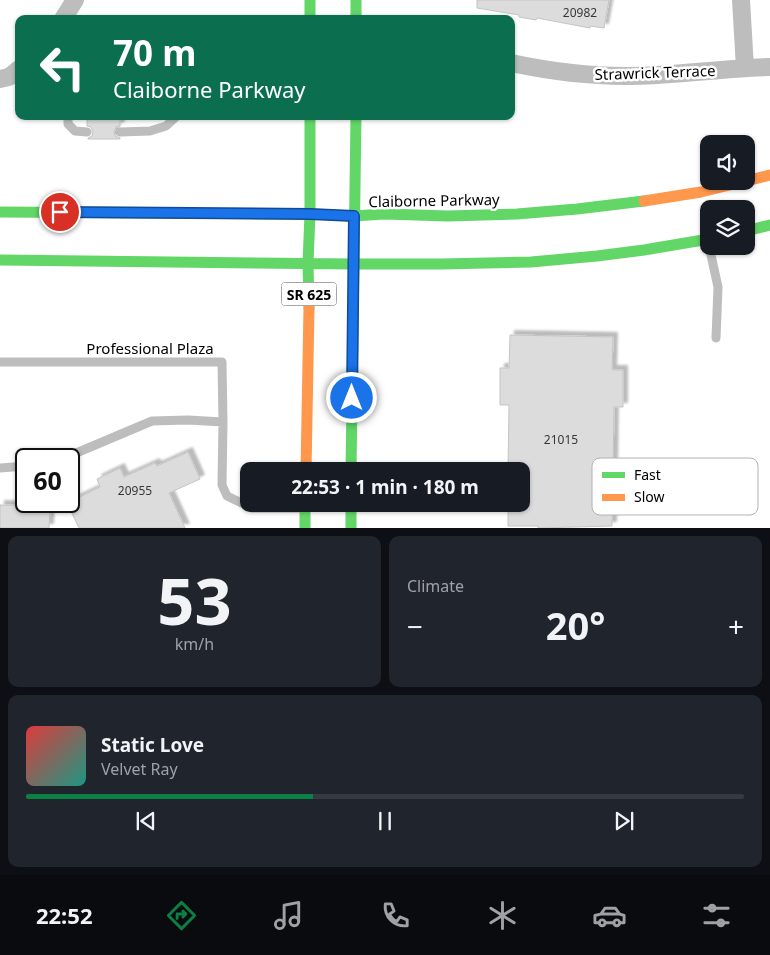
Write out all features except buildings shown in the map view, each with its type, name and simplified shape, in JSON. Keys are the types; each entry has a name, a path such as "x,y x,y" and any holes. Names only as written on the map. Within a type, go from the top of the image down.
{"main road":[{"path":"310,0 310,15"},
{"path":"356,0 356,15"},
{"name":"SR 625","path":"306,462 310,120"},
{"name":"SR 625","path":"351,462 356,120"},
{"name":"Claiborne Parkway","path":"755,179 770,175"},
{"name":"Claiborne Parkway","path":"0,212 310,214 354,216 384,214 448,216 517,214 638,202 709,190"},
{"path":"755,228 770,225"},
{"path":"0,260 353,264 531,262 700,243"},
{"path":"305,512 305,528"},
{"path":"351,512 351,528"}],"street":[{"path":"66,15 75,0"},
{"path":"741,0 746,68"},
{"name":"Strawrick Terrace","path":"515,65 569,74 625,76 770,68"},
{"path":"0,79 8,77 15,72"}],"lane":[{"path":"68,120 68,124 75,131 88,132"},
{"path":"120,132 150,131 166,126 173,120"},
{"path":"712,255 718,287 716,338"},
{"name":"Professional Plaza","path":"0,362 222,362 223,422"},
{"path":"80,451 152,421 188,420 223,422 222,485 227,496 240,502"},
{"path":"0,468 15,467"}],"traffic: fast":[{"path":"310,0 310,15"},
{"path":"356,0 356,15"},
{"path":"309,308 310,120"},
{"path":"351,462 356,120"},
{"path":"0,212 448,216 517,214 644,201"},
{"path":"755,229 770,225"},
{"path":"0,260 353,264 531,262 597,256 700,241"},
{"path":"305,512 305,528"},
{"path":"351,512 351,528"}],"traffic: slow":[{"path":"755,179 770,175"},
{"path":"644,201 709,190"},
{"path":"306,462 309,308"}],"route":[{"path":"60,212 354,216 352,398"}]}
